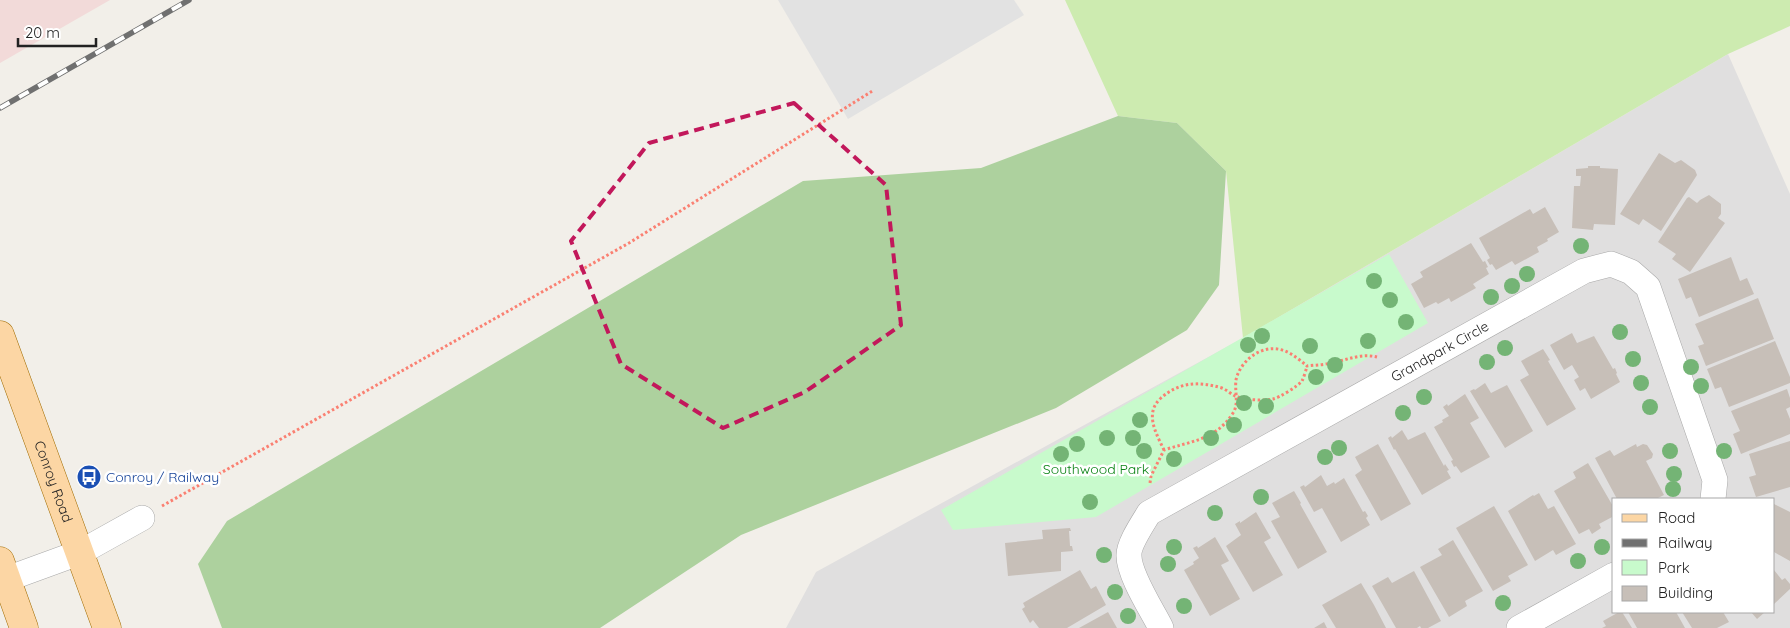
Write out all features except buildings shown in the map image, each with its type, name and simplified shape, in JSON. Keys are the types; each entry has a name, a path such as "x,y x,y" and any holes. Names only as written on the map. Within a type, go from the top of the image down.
{"main road":[{"name":"Conroy Road","path":"0,335 81,552 107,628"},
{"path":"3,570 24,628"}],"street":[{"name":"Grandpark Circle","path":"1149,513 1584,271 1611,264 1631,272 1648,286 1715,480 1713,498"},
{"path":"1149,513 1128,555 1136,580 1161,628"},
{"path":"3,570 81,552 142,518"},
{"path":"1519,628 1612,576"}],"path":[{"path":"142,518 629,243 874,90"},
{"path":"1149,513 1148,498 1151,476 1164,450 1202,440 1220,428 1234,412 1237,377 1248,358 1268,348 1285,351 1307,366 1368,354 1380,357 1400,374"},
{"path":"1164,450 1155,430 1152,412 1155,404 1170,390 1187,384 1203,385 1223,388 1236,397 1257,400 1275,399 1302,381 1307,366"}],"highlighted area":[{"path":"794,103 886,185 901,325 805,392 723,428 621,364 571,241 649,143"}],"shaded area":[{"path":"0,0 110,0 0,63"},
{"path":"778,0 1014,0 1024,15 848,119"},
{"path":"1728,54 1790,194 1790,628 786,628 816,572 1243,338"}],"green space":[{"path":"1065,0 1790,0 1790,26 1728,54 1243,338 1226,171 1177,123 1118,116"},
{"path":"1118,116 1177,123 1226,171 1219,285 1187,330 1056,408 741,535 600,628 222,628 198,564 227,521 803,181 981,168"},
{"name":"Southwood Park","path":"1389,254 1428,323 1096,517 953,530 941,510"}],"railway":[{"path":"0,108 189,0"}],"place":[{"name":"Conroy / Railway","path":"89,477"}]}
